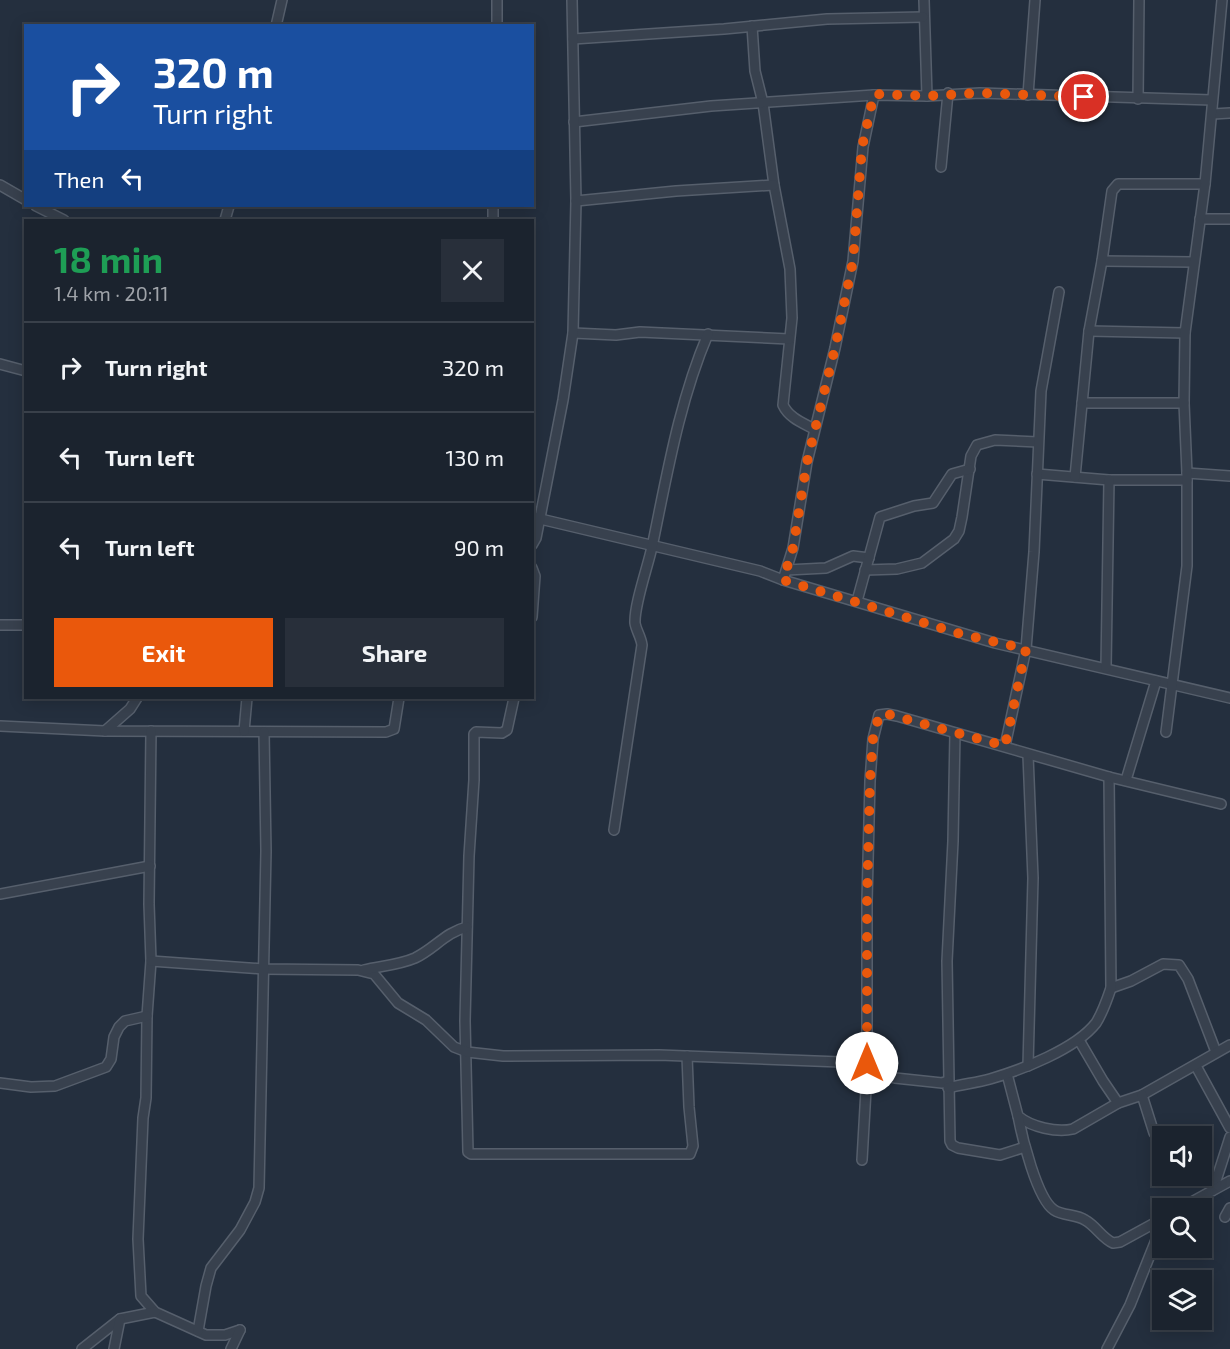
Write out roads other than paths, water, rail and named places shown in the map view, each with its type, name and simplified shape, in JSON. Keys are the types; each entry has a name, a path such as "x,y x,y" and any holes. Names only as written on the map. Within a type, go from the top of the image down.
{"street":[{"path":"276,24 282,0"},
{"path":"497,0 497,24"},
{"path":"572,0 576,201 573,333 563,400 536,518 760,571 961,634 1230,698"},
{"path":"924,0 927,96"},
{"path":"1028,95 1035,0"},
{"path":"1138,99 1139,0"},
{"path":"1166,732 1187,566 1185,333 1225,6"},
{"path":"573,39 827,19 923,17"},
{"path":"752,26 755,71 763,103 774,185 790,269 792,297 783,405 794,418 814,429"},
{"path":"574,122 711,106 874,94 927,96 948,93 1212,100"},
{"path":"941,167 948,93"},
{"path":"783,580 787,570 814,429 835,348 853,261 862,147 874,94"},
{"path":"1213,114 1230,113"},
{"path":"1075,477 1089,331 1112,191 1118,184 1205,184"},
{"path":"0,185 24,199"},
{"path":"576,201 676,191 774,185"},
{"path":"38,207 62,219"},
{"path":"1200,219 1230,219"},
{"path":"1102,261 1194,262"},
{"path":"1005,746 1026,649 1045,363 1059,292"},
{"path":"1089,331 1185,333"},
{"path":"573,333 708,334 789,339"},
{"path":"614,830 642,645 635,623 663,488 687,391 708,334"},
{"path":"0,364 24,370"},
{"path":"1082,403 1184,403"},
{"path":"865,570 897,569 922,563 954,539 962,517 974,449 986,441 1038,442"},
{"path":"857,601 880,517 914,506 933,503 952,474 970,469"},
{"path":"1036,474 1109,480 1230,476"},
{"path":"1106,668 1109,480"},
{"path":"787,570 826,568 853,556 869,558"},
{"path":"534,573 534,589"},
{"path":"0,625 24,625"},
{"path":"1126,780 1156,681"},
{"path":"105,731 130,709 136,699"},
{"path":"244,732 247,699"},
{"path":"0,726 105,731 391,731 396,725 399,699"},
{"path":"514,699 507,730 502,733 474,733 467,927 467,1149 471,1154 690,1154 693,1146 687,1056"},
{"path":"862,1160 867,1067 870,781 873,739 876,719 879,715 887,714 1109,777 1221,804"},
{"path":"151,731 151,961 138,1239 140,1293 155,1312 198,1332 214,1336 240,1330 231,1349"},
{"path":"198,1332 211,1268 240,1230 258,1194 266,851 264,732"},
{"path":"955,732 947,962 950,1142 954,1147 1000,1155 1025,1147"},
{"path":"1028,755 1033,878 1028,1066"},
{"path":"362,970 374,974 398,1003 426,1020 454,1047 467,1052 503,1056 687,1056 867,1067 881,1076 948,1085 1006,1074 1028,1066 1079,1040 1098,1020 1111,988 1109,777"},
{"path":"0,894 150,866"},
{"path":"151,961 263,969 362,970 405,962 429,950 451,932 467,927"},
{"path":"1111,988 1131,981 1163,964 1179,965 1190,985 1216,1052"},
{"path":"0,1083 31,1087 55,1086 106,1067 111,1059 114,1037 119,1027 125,1021 147,1016"},
{"path":"1079,1040 1102,1082 1118,1103"},
{"path":"1018,1116 1026,1122 1049,1129 1067,1131 1118,1103 1142,1095 1230,1045"},
{"path":"1196,1066 1230,1128"},
{"path":"1006,1074 1025,1147 1040,1188 1052,1209 1084,1219 1110,1242 1120,1242 1152,1224"},
{"path":"1142,1095 1152,1127"},
{"path":"1213,1190 1230,1137"},
{"path":"1199,1198 1230,1181"},
{"path":"1107,1349 1130,1305 1152,1249"},
{"path":"82,1349 120,1319 155,1312"},
{"path":"114,1349 120,1319"}]}
